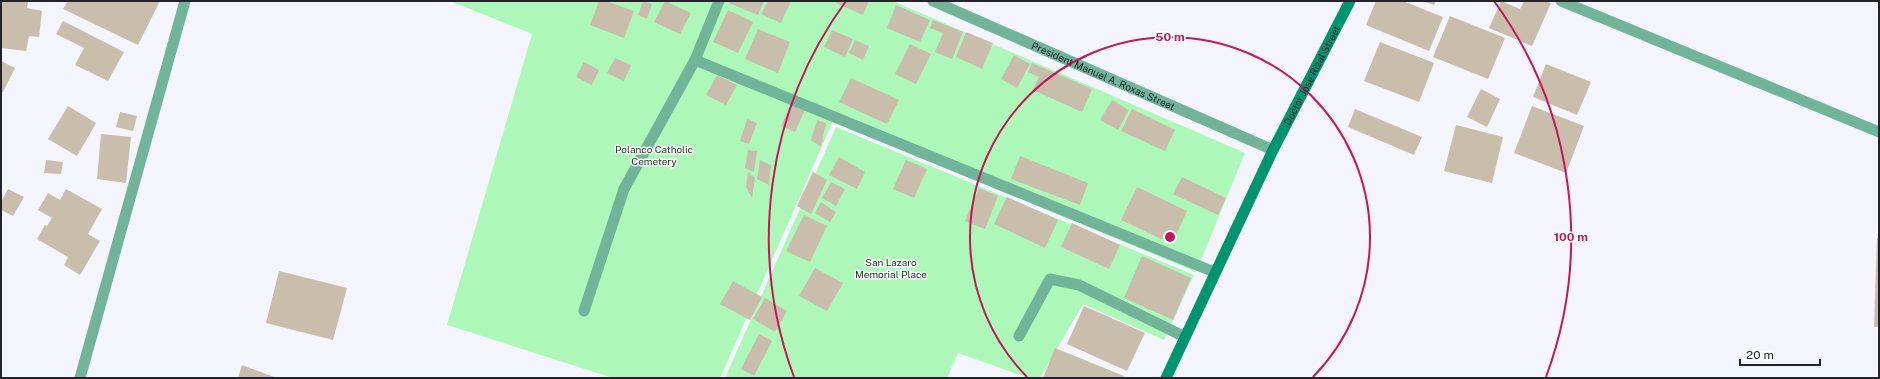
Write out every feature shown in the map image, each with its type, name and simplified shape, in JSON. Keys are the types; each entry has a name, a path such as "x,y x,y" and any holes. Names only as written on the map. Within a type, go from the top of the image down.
{"main road":[{"name":"Doctor Jose Rizal Street","path":"1166,378 1214,272 1273,150 1350,1"}],"street":[{"path":"80,378 184,1"},
{"path":"584,311 624,189 695,60 718,1"},
{"name":"President Manuel A. Roxas Street","path":"934,1 1273,150"},
{"path":"1561,1 1879,132"},
{"path":"695,60 1214,272"},
{"path":"1019,336 1050,279 1079,284 1185,337"}],"green space":[{"name":"Polanco Catholic Cemetery","path":"450,1 893,1 1245,153 1196,272 833,121 720,378 613,378 447,325 532,34"},
{"name":"San Lazaro Memorial Place","path":"836,127 1194,275 1164,340 1083,304 1040,378 1029,378 958,353 947,378 725,378"}],"building":[{"path":"1,1 28,1 27,8 42,11 39,37 29,36 26,51 1,48"},
{"path":"68,1 160,1 138,45 63,9"},
{"path":"599,1 606,1 634,11 624,38 590,25"},
{"path":"643,1 652,4 647,19 638,15"},
{"path":"665,1 691,13 680,34 654,22"},
{"path":"730,1 764,1 758,15 729,3"},
{"path":"768,1 791,1 781,23 761,14"},
{"path":"837,1 869,1 863,15 836,3"},
{"path":"1376,1 1403,1 1443,17 1429,51 1366,25"},
{"path":"1423,1 1436,1 1434,5"},
{"path":"1501,1 1520,9 1524,1 1546,1 1551,3 1532,46 1489,28"},
{"path":"896,5 930,20 920,42 887,28"},
{"path":"728,10 753,22 738,53 713,42"},
{"path":"1450,16 1505,38 1488,79 1433,57"},
{"path":"933,20 963,32 952,59 935,52 943,33 930,28"},
{"path":"63,21 124,52 108,81 75,65 84,48 56,34"},
{"path":"758,29 790,42 778,73 745,59"},
{"path":"832,30 853,39 845,57 824,47"},
{"path":"966,32 993,43 982,69 956,57"},
{"path":"855,40 869,46 863,60 849,53"},
{"path":"1380,42 1434,63 1419,102 1364,81"},
{"path":"910,44 931,54 916,84 895,74"},
{"path":"1014,55 1030,64 1017,88 1001,79"},
{"path":"615,58 631,65 624,81 607,73"},
{"path":"1,61 15,68 3,92 1,91"},
{"path":"584,62 599,70 592,85 576,77"},
{"path":"1032,63 1092,89 1082,112 1033,90 1039,77 1028,72"},
{"path":"1546,64 1591,82 1577,115 1533,97"},
{"path":"717,75 737,85 726,105 706,95"},
{"path":"851,78 899,100 887,124 839,102"},
{"path":"1481,89 1500,99 1487,127 1467,117"},
{"path":"1112,100 1129,110 1118,130 1100,120"},
{"path":"791,104 805,110 795,132 781,126"},
{"path":"68,106 96,123 77,156 48,139"},
{"path":"1532,106 1584,126 1566,173 1514,153"},
{"path":"1132,109 1175,130 1165,151 1121,131"},
{"path":"1355,109 1422,137 1414,155 1348,127"},
{"path":"120,112 137,116 133,131 116,127"},
{"path":"747,119 757,123 749,144 740,141"},
{"path":"817,120 826,123 821,147 811,140"},
{"path":"1456,125 1503,137 1492,183 1444,171"},
{"path":"101,134 131,137 126,183 97,179"},
{"path":"748,150 757,151 754,172 745,168"},
{"path":"1020,156 1088,183 1080,205 1011,179"},
{"path":"839,157 865,172 857,189 829,175"},
{"path":"46,160 63,162 61,174 44,173"},
{"path":"760,160 771,165 769,185 757,179"},
{"path":"906,160 927,169 914,198 893,189"},
{"path":"748,172 755,178 752,198 746,187"},
{"path":"813,172 827,180 811,214 797,206"},
{"path":"1182,177 1226,198 1218,215 1173,194"},
{"path":"831,182 845,189 836,206 822,198"},
{"path":"1137,187 1187,211 1172,244 1121,220"},
{"path":"979,188 998,196 985,229 965,221"},
{"path":"8,189 24,197 13,216 1,210 1,202"},
{"path":"66,189 102,209 88,234 100,241 80,275 64,265 68,257 37,239 45,225 47,226 52,218 38,210 48,193 60,200"},
{"path":"1007,197 1058,220 1045,248 994,224"},
{"path":"821,202 836,212 830,222 815,213"},
{"path":"804,215 827,226 810,262 786,251"},
{"path":"1072,223 1120,245 1109,269 1061,247"},
{"path":"1877,238 1879,238 1879,327 1874,327"},
{"path":"1142,256 1191,278 1173,320 1124,298"},
{"path":"815,268 843,283 827,311 799,296"},
{"path":"279,271 347,288 333,340 266,323"},
{"path":"733,281 762,297 750,320 720,304"},
{"path":"765,298 787,311 775,332 753,319"},
{"path":"1084,306 1145,333 1127,371 1067,344"},
{"path":"759,334 772,341 754,376 741,369"},
{"path":"1055,348 1124,376 1123,378 1043,378"},
{"path":"242,365 277,378 238,378"}]}
